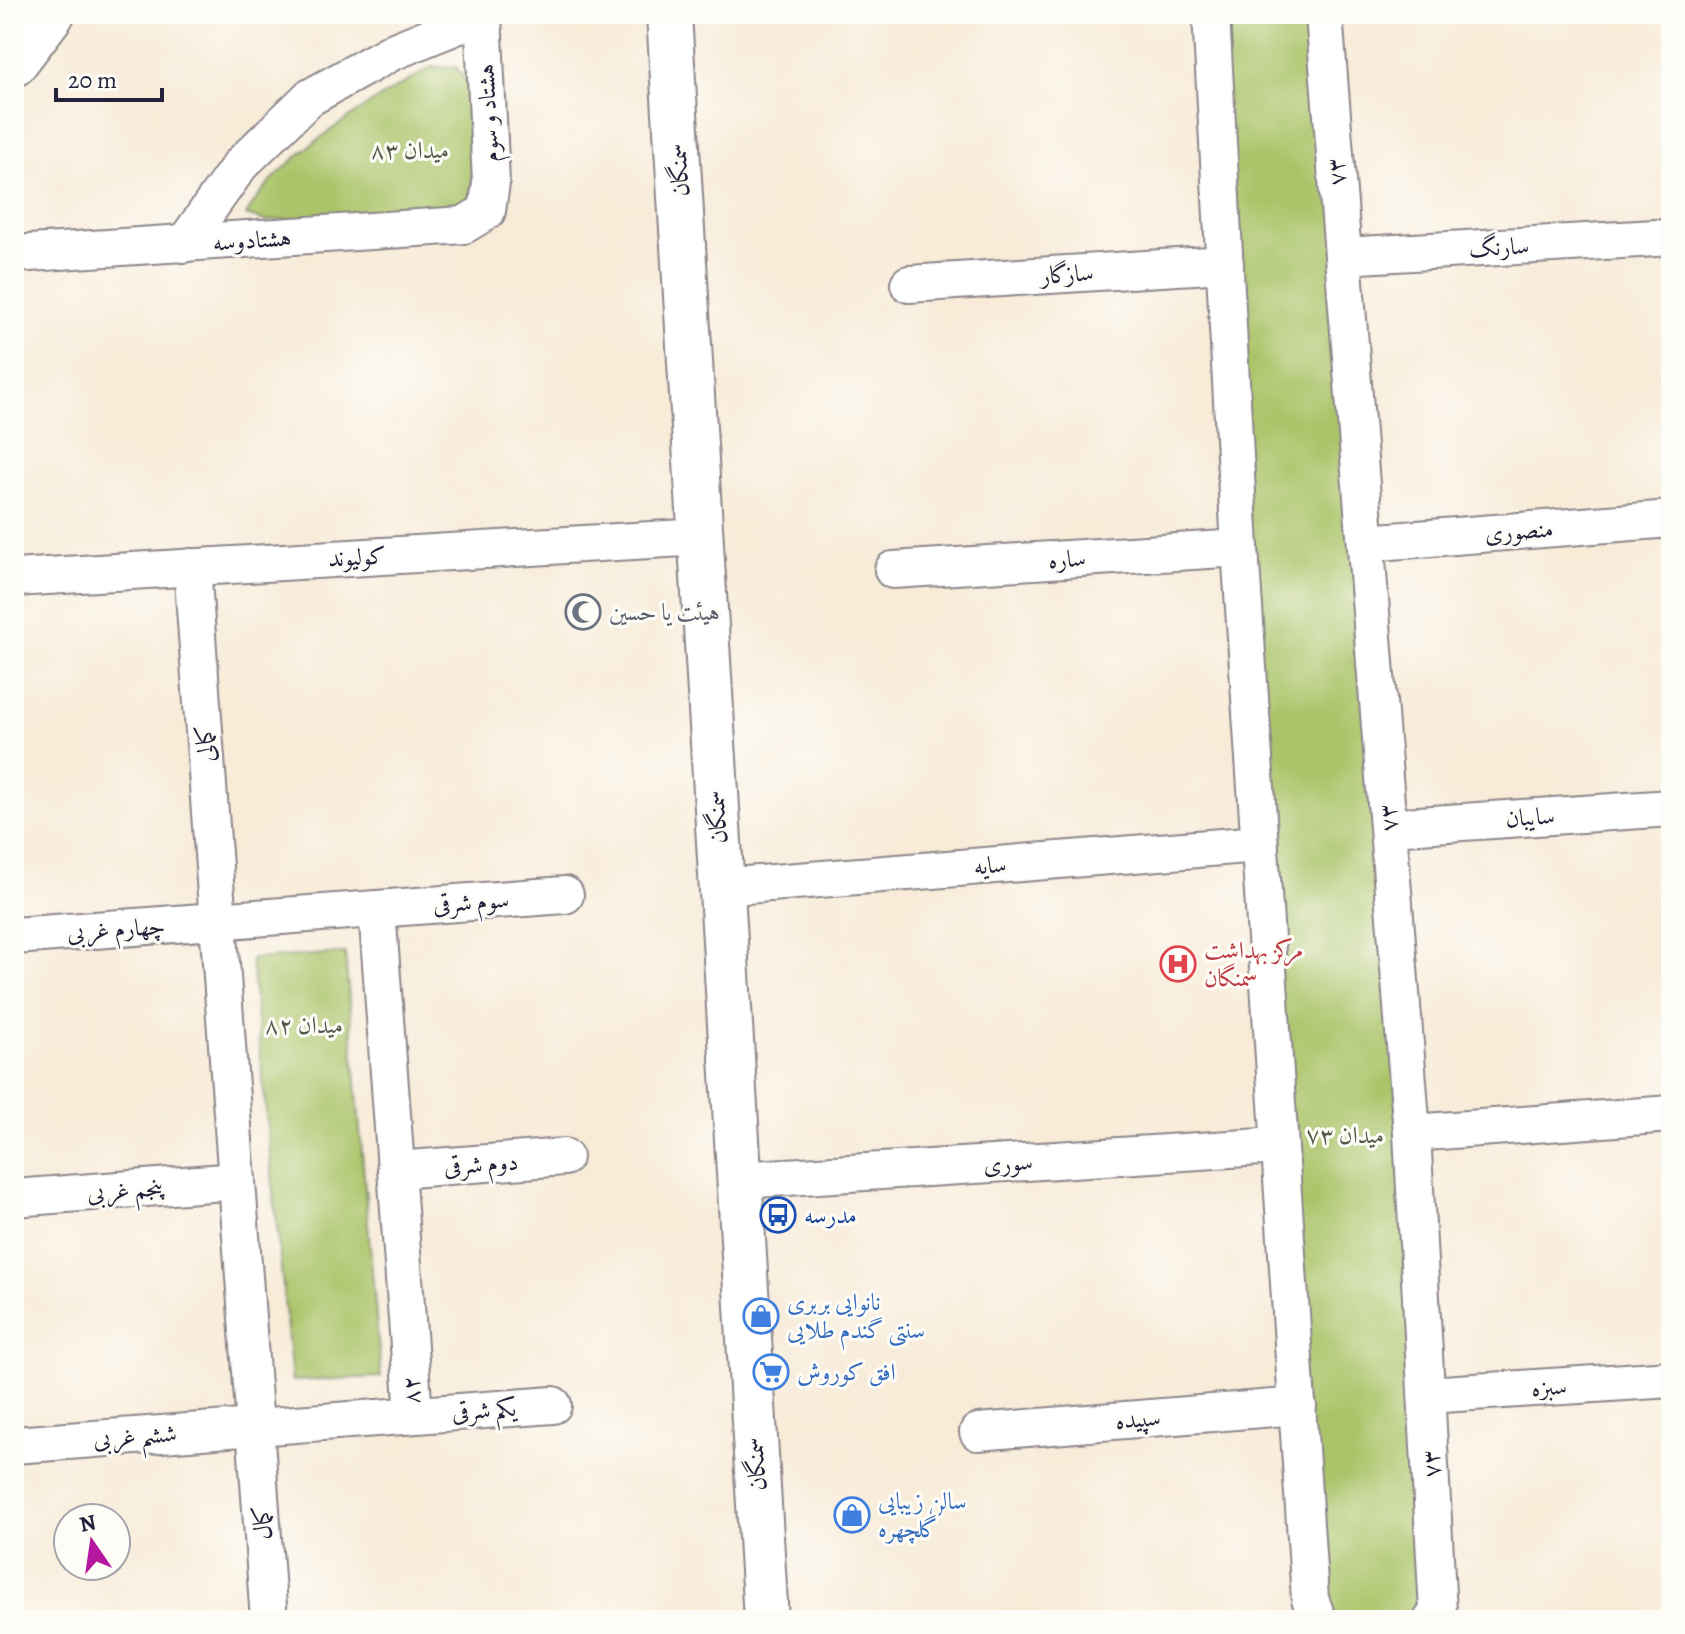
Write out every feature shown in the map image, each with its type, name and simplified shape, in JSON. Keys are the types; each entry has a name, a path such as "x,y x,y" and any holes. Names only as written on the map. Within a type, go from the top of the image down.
{"main road":[{"path":"14,64 52,14"},
{"name":"سمنگان","path":"669,14 766,1620"}],"street":[{"name":"هشتاد و سوم","path":"184,244 240,165 309,98 392,52 483,14 491,183 487,211"},
{"path":"1211,14 1240,548 1278,1146 1310,1599 1318,1620"},
{"name":"۷۳","path":"1324,14 1412,1133 1438,1612 1432,1620"},
{"name":"هشتادوسه","path":"14,254 464,225 487,211"},
{"name":"سارنگ","path":"1343,256 1656,238"},
{"name":"سازگار","path":"909,284 1225,264"},
{"name":"منصوری","path":"1366,543 1671,519"},
{"name":"کولیوند","path":"14,578 701,537"},
{"name":"ساره","path":"893,570 1240,548"},
{"name":"کمالی","path":"192,567 218,921"},
{"name":"سایبان","path":"1389,827 1671,808"},
{"name":"سایه","path":"721,887 1259,844"},
{"name":"سوم شرقی","path":"377,909 565,895"},
{"path":"255,1427 218,921 377,909"},
{"name":"۸۲","path":"255,1427 414,1415 377,909"},
{"name":"چهارم غربی","path":"14,936 218,921"},
{"path":"1412,1133 1671,1114"},
{"name":"سوری","path":"739,1180 1278,1146"},
{"name":"دوم شرقی","path":"397,1170 564,1157"},
{"name":"پنجم غربی","path":"14,1198 237,1181"},
{"name":"سبزه","path":"1427,1395 1671,1379"},
{"name":"یکم شرقی","path":"414,1415 553,1405"},
{"name":"سپیده","path":"978,1432 1298,1406"},
{"name":"ششم غربی","path":"14,1445 255,1427"},
{"name":"کمال","path":"255,1427 269,1620"}],"green space":[{"name":"میدان ۷۳","path":"1211,14 1324,14 1431,1620 1318,1620"},
{"name":"میدان ۸۳","path":"432,67 456,67 467,83 473,186 466,203 440,209 265,221 246,215 281,171 329,131"},
{"name":"میدان ۸۲","path":"345,953 381,1377 292,1381 251,959"}],"place":[{"name":"هیئت یا حسین","path":"583,612"},
{"name":"مرکز بهداشت سمنگان","path":"1178,964"},
{"name":"مدرسه","path":"778,1215"},
{"name":"نانوایی بربری سنتی گندم طلایی","path":"761,1316"},
{"name":"افق کوروش","path":"771,1372"},
{"name":"سالن زیبایی گلچهره","path":"852,1515"}]}
